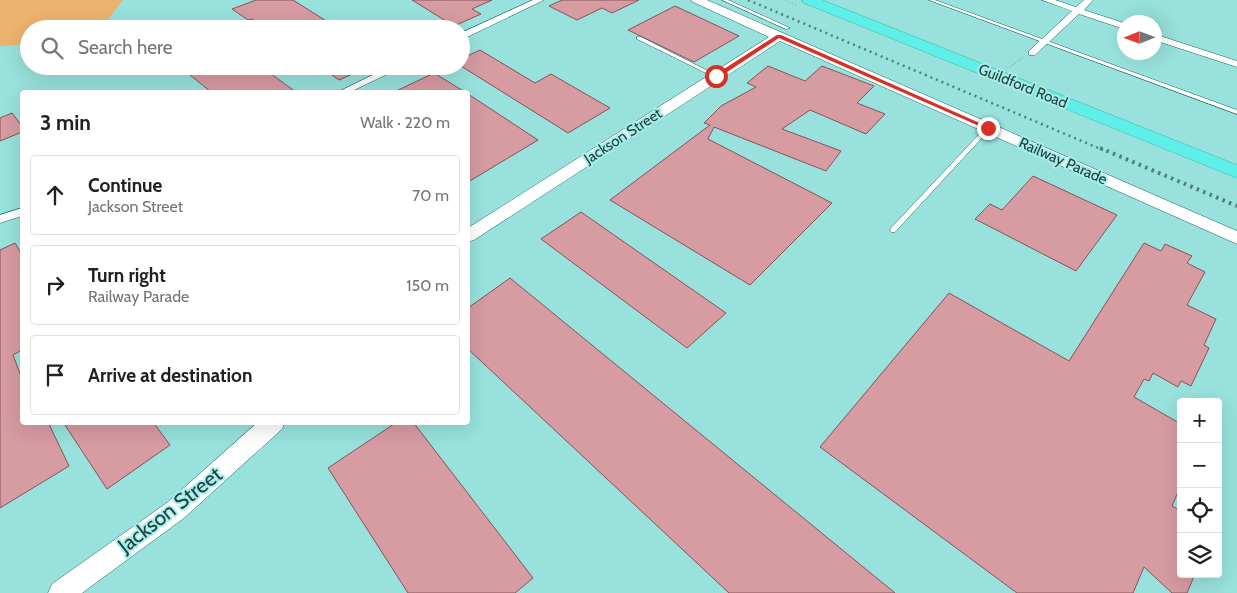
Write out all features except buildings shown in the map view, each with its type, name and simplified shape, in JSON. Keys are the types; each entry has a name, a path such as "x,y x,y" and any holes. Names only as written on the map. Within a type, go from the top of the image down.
{"highway":[{"name":"Guildford Road","path":"809,0 1237,172"}],"street":[{"path":"470,33 540,0"},
{"name":"Railway Parade","path":"697,0 761,22 988,128 1237,238"},
{"path":"1046,0 1117,24"},
{"path":"1032,53 1089,0"},
{"name":"Jackson Street","path":"470,235 783,32"},
{"path":"1162,39 1237,64"},
{"path":"347,90 380,75"},
{"path":"0,219 20,213"},
{"name":"Jackson Street","path":"61,593 176,510 271,425"}],"lane":[{"path":"724,0 761,22"},
{"path":"931,0 1237,112"},
{"path":"639,38 716,76"},
{"path":"893,230 988,128"}],"path":[{"path":"1000,77 1020,58 1032,53"}],"shaded area":[{"path":"0,0 123,0 108,20 20,20 20,45 0,46"}],"railway":[{"path":"748,0 1103,150"},
{"path":"1100,148 1237,206"}],"route":[{"path":"716,76 779,36 988,128"}]}
